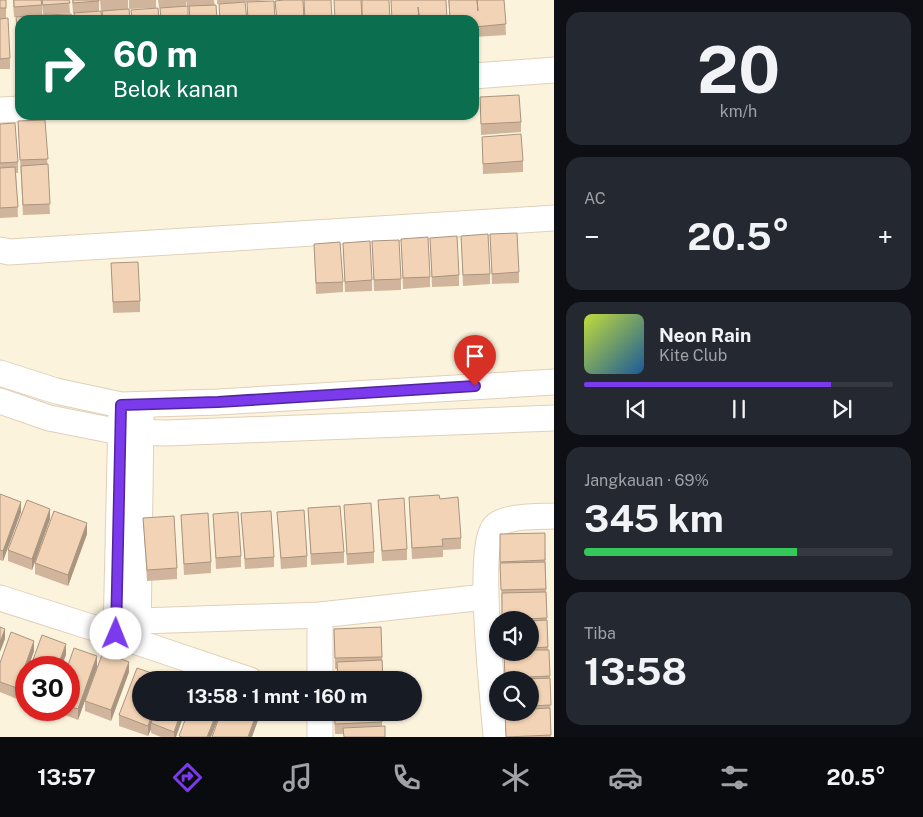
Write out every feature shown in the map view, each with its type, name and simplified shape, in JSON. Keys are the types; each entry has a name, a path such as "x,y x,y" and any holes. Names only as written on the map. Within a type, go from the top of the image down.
{"street":[{"path":"479,76 554,70"},
{"path":"0,110 15,109"},
{"path":"0,250 9,252 554,218"},
{"path":"0,372 56,391 131,405 554,382"},
{"path":"0,401 49,418 131,432 167,434 554,418"},
{"path":"127,629 131,405"},
{"path":"496,737 485,597 488,540 495,526 512,519 554,516"},
{"path":"127,629 320,614 485,597"},
{"path":"0,598 127,629 228,671"},
{"path":"320,614 320,671"},
{"path":"320,721 320,737"}],"building":[{"path":"0,0 6,0 6,8 0,8"},
{"path":"14,0 41,0 42,5 14,7"},
{"path":"42,0 69,0 70,3 43,5"},
{"path":"73,0 99,0 99,1 73,3"},
{"path":"303,0 304,15 276,15 275,1"},
{"path":"304,0 331,0 332,15 305,15"},
{"path":"334,0 361,0 362,15 335,15"},
{"path":"362,0 389,0 390,15 362,15"},
{"path":"391,0 446,0 447,15 419,15 418,7 419,15 392,15"},
{"path":"449,0 504,0 506,24 479,27 479,15 450,15"},
{"path":"274,1 275,15 248,15 247,2"},
{"path":"245,2 246,15 220,15 219,4"},
{"path":"216,5 217,15 190,15 189,6"},
{"path":"188,6 188,15 161,15 160,8"},
{"path":"158,8 159,15 132,15 131,10"},
{"path":"129,9 130,15 102,15 102,11"},
{"path":"101,11 101,15 74,15 74,13"},
{"path":"8,18 10,58 0,59 0,19"},
{"path":"519,95 521,122 481,124 480,97"},
{"path":"45,120 48,159 20,160 18,121"},
{"path":"15,123 18,162 0,163 0,124"},
{"path":"521,134 523,161 483,164 482,137"},
{"path":"48,164 50,204 23,205 21,166"},
{"path":"15,167 18,207 0,208 0,168"},
{"path":"517,233 519,272 492,274 490,234"},
{"path":"488,234 490,274 463,275 461,236"},
{"path":"457,236 459,275 432,277 430,238"},
{"path":"428,237 430,277 403,278 401,239"},
{"path":"399,240 401,279 374,280 372,241"},
{"path":"370,241 372,280 345,282 343,243"},
{"path":"340,242 343,282 316,283 314,244"},
{"path":"138,262 140,301 113,302 111,263"},
{"path":"0,494 21,502 3,551 0,550"},
{"path":"439,495 440,499 458,497 461,538 442,539 443,546 412,548 409,497"},
{"path":"404,498 407,549 382,551 378,500"},
{"path":"27,500 50,509 32,559 8,550"},
{"path":"371,503 374,552 347,554 344,505"},
{"path":"340,506 344,552 311,554 308,508"},
{"path":"304,510 307,556 281,558 277,512"},
{"path":"54,511 87,523 68,575 35,563"},
{"path":"271,511 274,557 245,559 241,513"},
{"path":"238,512 241,556 216,558 213,514"},
{"path":"208,513 211,562 184,564 181,515"},
{"path":"174,516 177,568 147,570 143,518"},
{"path":"545,533 545,560 500,562 500,534"},
{"path":"545,562 546,589 501,590 500,563"},
{"path":"546,592 547,618 539,618 539,611 502,611 502,593"},
{"path":"539,620 547,620 548,647 539,648"},
{"path":"0,627 5,629 0,642"},
{"path":"381,627 382,657 335,658 334,629"},
{"path":"11,632 34,641 29,656 15,656 15,687 0,682 0,663"},
{"path":"42,635 66,644 62,656 34,656"},
{"path":"74,648 97,656 80,703 80,656 71,656"},
{"path":"539,650 549,650 550,676 539,676 539,671 505,671 504,661 539,661"},
{"path":"103,652 129,662 111,710 85,701"},
{"path":"382,660 383,671 338,671 337,662"},
{"path":"539,678 550,678 551,705 539,706"},
{"path":"132,681 132,720 119,715"},
{"path":"550,708 551,735 506,737 505,721 539,721 539,709"},
{"path":"135,721 150,721 148,726"},
{"path":"152,721 178,721 174,732 151,723"},
{"path":"185,721 213,721 207,737 179,736"},
{"path":"218,721 254,721 248,737 212,737"},
{"path":"335,721 382,721 382,722 335,724"},
{"path":"385,726 385,737 344,737 343,728"}],"route":[{"path":"116,634 121,405 218,402 475,386"}]}
